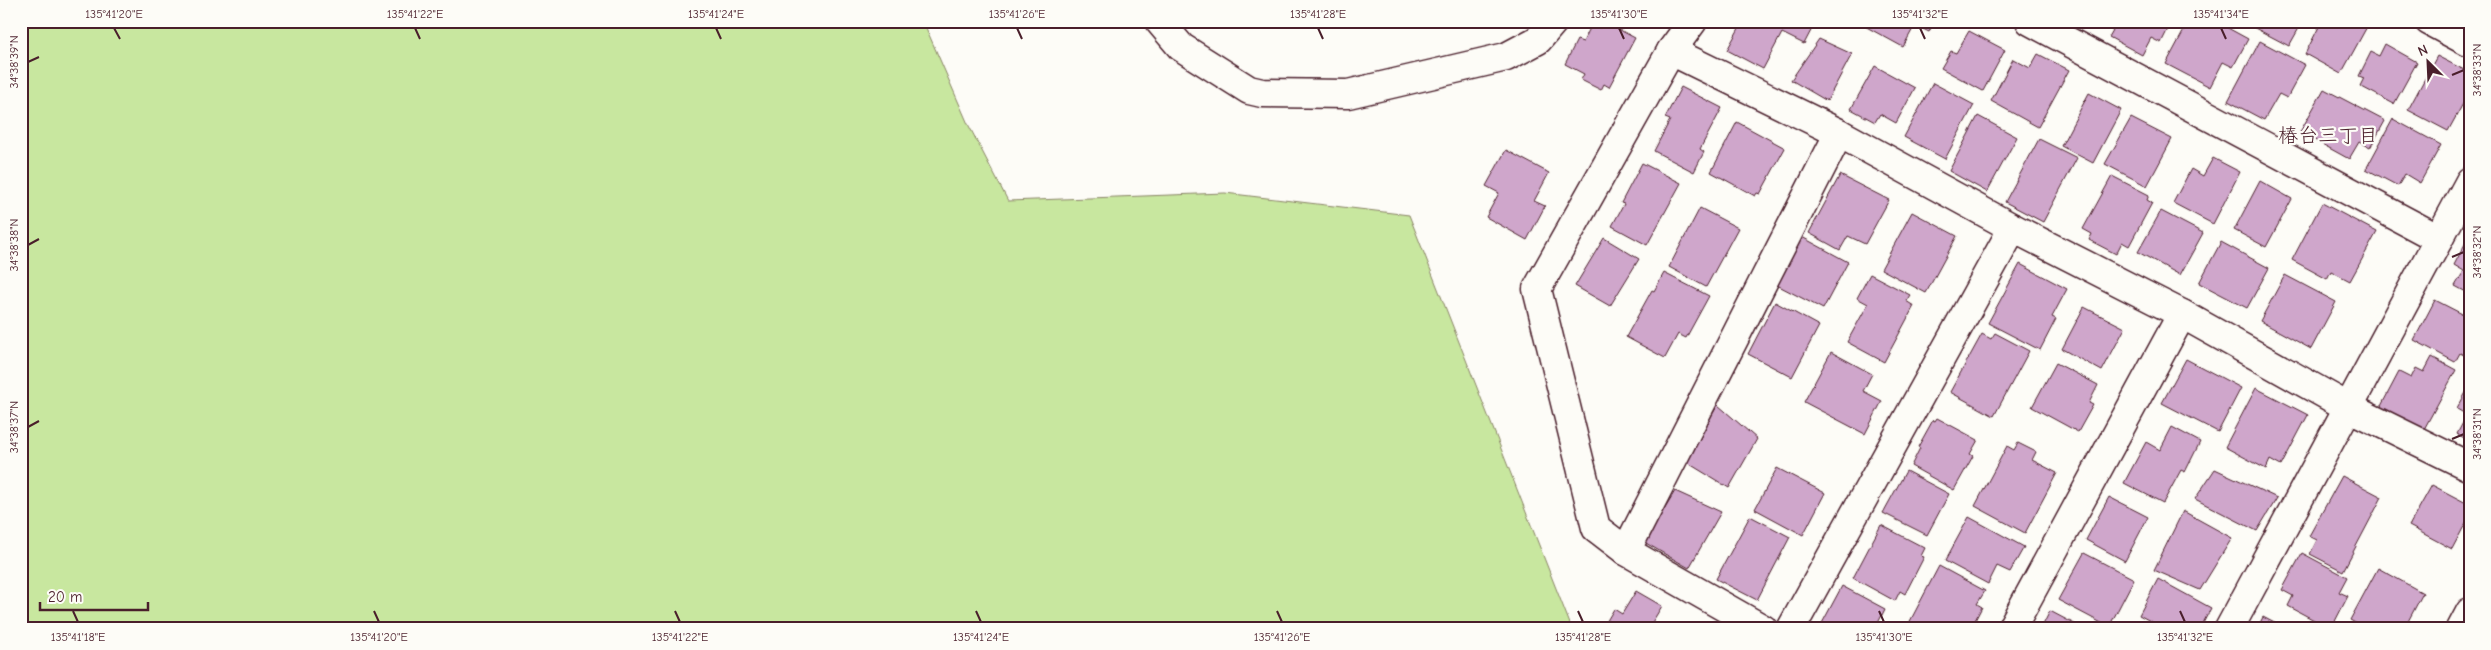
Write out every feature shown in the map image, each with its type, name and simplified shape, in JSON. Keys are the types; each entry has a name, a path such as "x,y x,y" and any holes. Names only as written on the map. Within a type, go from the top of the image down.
{"street":[{"path":"1160,21 1181,47 1249,90 1262,93 1348,94 1506,58 1538,40 1554,21"},
{"path":"1693,21 1671,51 1538,289 1596,528 1626,551 1763,629"},
{"path":"2030,21 2439,239"},
{"path":"2429,21 2470,43"},
{"path":"1671,51 1839,133 2013,228 2182,314 2348,407 2470,467"},
{"path":"1626,551 1839,133"},
{"path":"2229,629 2470,181"},
{"path":"1791,629 2013,228"},
{"path":"2011,629 2182,314"},
{"path":"2461,629 2470,612"}],"green space":[{"path":"21,21 923,21 968,124 1008,201 1225,193 1409,215 1572,629 21,629"}],"building":[{"path":"1603,21 1635,38 1609,87 1604,84 1601,90 1581,80 1584,74 1565,64 1577,40 1583,42 1592,24 1600,28"},
{"path":"1743,21 1816,21 1804,44 1782,33 1763,69 1727,50"},
{"path":"1863,21 1934,21 1929,32 1915,25 1903,47 1861,24"},
{"path":"2114,21 2172,21 2161,43 2151,38 2142,55 2109,37 2113,30 2110,28"},
{"path":"2189,21 2215,21 2248,39 2233,67 2223,62 2210,87 2166,64"},
{"path":"2253,21 2303,21 2289,46 2251,26"},
{"path":"2322,21 2369,23 2341,74 2305,54"},
{"path":"1969,31 2005,50 1983,91 1941,68 1951,51 1956,53"},
{"path":"1819,39 1852,54 1827,101 1791,80"},
{"path":"2260,41 2305,65 2287,98 2279,94 2264,120 2228,101"},
{"path":"2385,44 2417,62 2394,104 2360,86 2364,78 2359,76 2371,52 2379,56"},
{"path":"2038,54 2069,70 2038,127 1991,101 2013,59 2030,68"},
{"path":"2437,56 2470,73 2470,91 2448,131 2408,110"},
{"path":"1875,66 1915,88 1896,123 1880,114 1875,122 1851,109"},
{"path":"1933,83 1974,105 1945,159 1904,137"},
{"path":"1681,87 1722,108 1700,149 1704,152 1694,172 1654,151 1670,120 1665,118"},
{"path":"2324,89 2385,121 2370,148 2359,142 2349,159 2300,132"},
{"path":"2089,93 2121,110 2093,163 2061,146"},
{"path":"1978,116 2017,137 1987,192 1949,171"},
{"path":"2131,118 2172,139 2147,186 2105,164"},
{"path":"2393,119 2441,145 2420,183 2405,174 2398,186 2366,169"},
{"path":"1737,122 1785,148 1760,194 1757,193 1755,196 1711,172"},
{"path":"2039,139 2077,158 2043,222 2005,202"},
{"path":"1506,150 1549,173 1534,201 1545,206 1527,240 1486,217 1499,193 1486,186"},
{"path":"2213,158 2240,172 2213,224 2173,203 2191,169 2203,176"},
{"path":"1642,163 1681,183 1647,245 1612,226 1624,204 1621,203"},
{"path":"1840,175 1889,200 1865,244 1848,236 1840,250 1809,233"},
{"path":"2112,176 2149,195 2147,200 2152,203 2129,246 2122,242 2116,254 2089,240 2092,234 2083,229"},
{"path":"2260,181 2292,199 2266,247 2234,230"},
{"path":"2322,203 2377,232 2350,281 2331,271 2327,279 2292,260"},
{"path":"1700,208 1738,228 1706,287 1669,267"},
{"path":"2161,211 2203,233 2180,275 2138,252"},
{"path":"1912,212 1957,236 1926,293 1881,269"},
{"path":"1800,236 1848,262 1823,309 1775,284"},
{"path":"1604,238 1639,259 1610,306 1575,286"},
{"path":"2221,242 2269,268 2247,308 2199,283"},
{"path":"2466,242 2470,244 2470,294 2455,286 2464,271 2454,265"},
{"path":"2020,264 2067,289 2052,317 2056,319 2040,350 1988,323"},
{"path":"1664,273 1709,296 1686,338 1678,334 1665,358 1626,337 1652,290 1654,291"},
{"path":"1870,274 1910,295 1906,301 1914,306 1884,362 1847,342 1868,304 1857,298"},
{"path":"2285,275 2336,302 2311,349 2260,321"},
{"path":"2435,300 2470,318 2468,357 2460,353 2455,362 2414,340"},
{"path":"1775,302 1819,326 1792,377 1748,354"},
{"path":"2084,307 2125,328 2102,371 2062,349"},
{"path":"1995,333 2029,351 1994,416 1950,392 1982,334 1991,339"},
{"path":"1831,352 1872,374 1863,391 1882,401 1865,434 1804,402"},
{"path":"2432,357 2456,370 2423,431 2380,408 2399,372 2411,378 2416,368 2424,372"},
{"path":"2186,359 2241,388 2218,432 2162,403"},
{"path":"2056,363 2098,385 2089,403 2093,405 2078,432 2032,407"},
{"path":"2470,385 2470,441 2457,434 2467,415 2457,409"},
{"path":"2256,388 2308,415 2281,466 2270,460 2266,469 2225,447"},
{"path":"1718,405 1757,439 1729,488 1683,460"},
{"path":"1937,418 1978,440 1970,454 1973,456 1954,490 1911,466 1920,448 1918,447 1933,420 1935,421"},
{"path":"2172,427 2200,442 2185,472 2181,470 2163,503 2124,483 2146,442 2160,450"},
{"path":"2018,443 2036,452 2032,460 2057,473 2025,533 1975,506 2007,446 2014,450"},
{"path":"1777,468 1825,493 1803,535 1755,509"},
{"path":"2215,469 2277,498 2257,531 2195,499"},
{"path":"1906,471 1949,494 1927,535 1883,513"},
{"path":"2342,476 2382,497 2343,571 2310,554 2317,540 2309,536"},
{"path":"2432,485 2470,505 2470,515 2452,549 2409,526"},
{"path":"1675,491 1721,512 1689,568 1644,542"},
{"path":"2109,497 2148,517 2125,561 2086,540"},
{"path":"2183,511 2232,538 2200,590 2154,570"},
{"path":"1750,516 1790,537 1757,600 1716,579"},
{"path":"1969,517 2024,547 2010,572 1997,566 1988,584 1945,561"},
{"path":"1881,525 1925,548 1921,556 1924,557 1905,594 1900,591 1895,601 1853,578"},
{"path":"2084,553 2134,579 2109,627 2058,600"},
{"path":"2302,553 2347,577 2339,592 2348,596 2331,629 2288,606 2293,596 2282,590"},
{"path":"1939,566 1985,591 1977,604 1982,607 1971,628 1967,626 1966,629 1906,629"},
{"path":"2378,568 2423,593 2404,629 2366,629 2350,620"},
{"path":"2158,579 2211,608 2200,629 2182,629 2177,626 2176,629 2165,629 2139,615"},
{"path":"1842,586 1885,609 1875,629 1819,629"},
{"path":"1636,591 1662,606 1648,629 1602,629 1614,609 1622,614"},
{"path":"2050,611 2084,629 2041,629"},
{"path":"2263,617 2286,629 2257,629"}],"district":[{"name":"椿台三丁目","path":"2328,135"}]}
